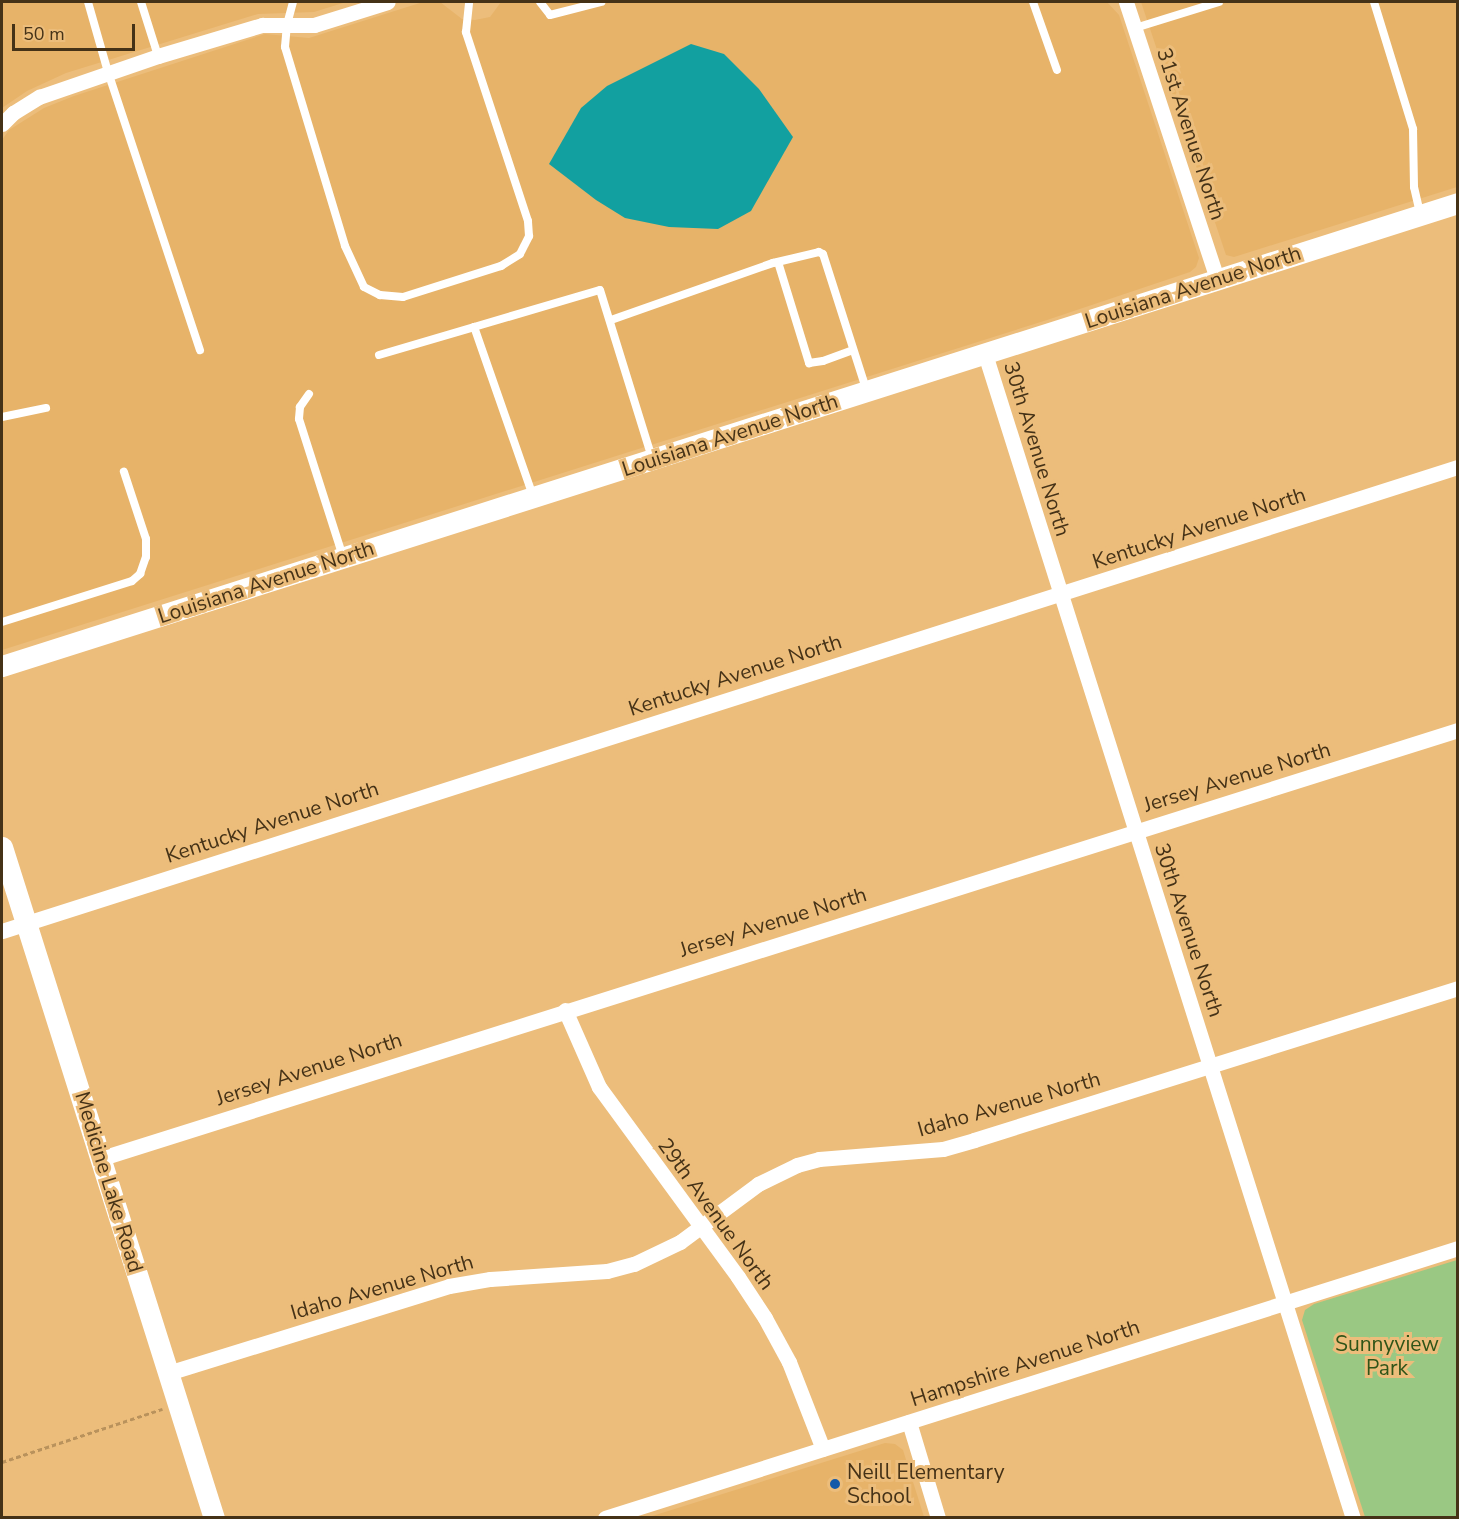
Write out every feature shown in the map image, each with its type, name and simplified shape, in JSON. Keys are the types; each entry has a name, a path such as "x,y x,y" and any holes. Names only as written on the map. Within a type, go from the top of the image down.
{"street":[{"path":"2,124 13,113 39,98 158,56 262,24 314,25 388,2"},
{"name":"31st Avenue North","path":"1126,2 1217,279"},
{"name":"Louisiana Avenue North","path":"2,666 1458,203"},
{"name":"30th Avenue North","path":"985,354 1353,1518"},
{"name":"Kentucky Avenue North","path":"2,931 1458,467"},
{"name":"Jersey Avenue North","path":"102,1158 1458,730"},
{"name":"Medicine Lake Road","path":"2,847 214,1518"},
{"name":"Idaho Avenue North","path":"168,1373 449,1286 490,1279 607,1271 634,1264 660,1254 758,1184 797,1165 829,1158 943,1149 1458,988"},
{"name":"29th Avenue North","path":"565,1010 599,1087 743,1285 779,1344 823,1449"},
{"name":"Hampshire Avenue North","path":"604,1518 1458,1248"},
{"path":"909,1422 938,1518"}],"lane":[{"path":"88,2 108,72 201,350"},
{"path":"141,2 158,56"},
{"path":"293,2 287,24 285,47 345,246 363,287 380,295 404,297 501,266 520,254 529,236 528,221 466,32 469,2"},
{"path":"540,2 550,15 601,2"},
{"path":"1033,2 1057,70"},
{"path":"1135,28 1219,2"},
{"path":"1374,2 1413,129 1414,187 1420,214"},
{"path":"611,320 778,262 819,252 823,254 867,391"},
{"path":"778,262 808,363 823,361 854,350"},
{"path":"379,356 600,290 653,459"},
{"path":"474,327 534,497"},
{"path":"309,394 300,407 299,418 343,558"},
{"path":"2,417 46,408"},
{"path":"2,622 132,581 140,574 146,557 146,539 124,472"}],"path":[{"path":"2,1462 178,1404"}],"shaded area":[{"path":"2,2 346,2 314,12 258,14 66,73 27,91 2,108"},
{"path":"423,2 440,2 462,19 475,20 490,17 501,2 1107,2 1119,15 1199,258 1196,267 1190,272 1047,320 2,650 2,140 9,130 44,108 74,96 265,34 309,38"},
{"path":"1141,2 1457,2 1457,187 1234,257 1226,255"},
{"name":"Neill Elementary School","path":"885,1443 895,1444 903,1450 924,1517 649,1517"}],"green space":[{"name":"Sunnyview Park","path":"1457,1260 1457,1517 1365,1517 1302,1320 1305,1310 1314,1304"}],"water":[{"path":"691,44 724,54 759,89 793,137 751,211 718,229 669,227 625,218 596,200 549,164 581,108 607,86"}],"place":[{"name":"Neill Elementary School","path":"835,1484"}]}
